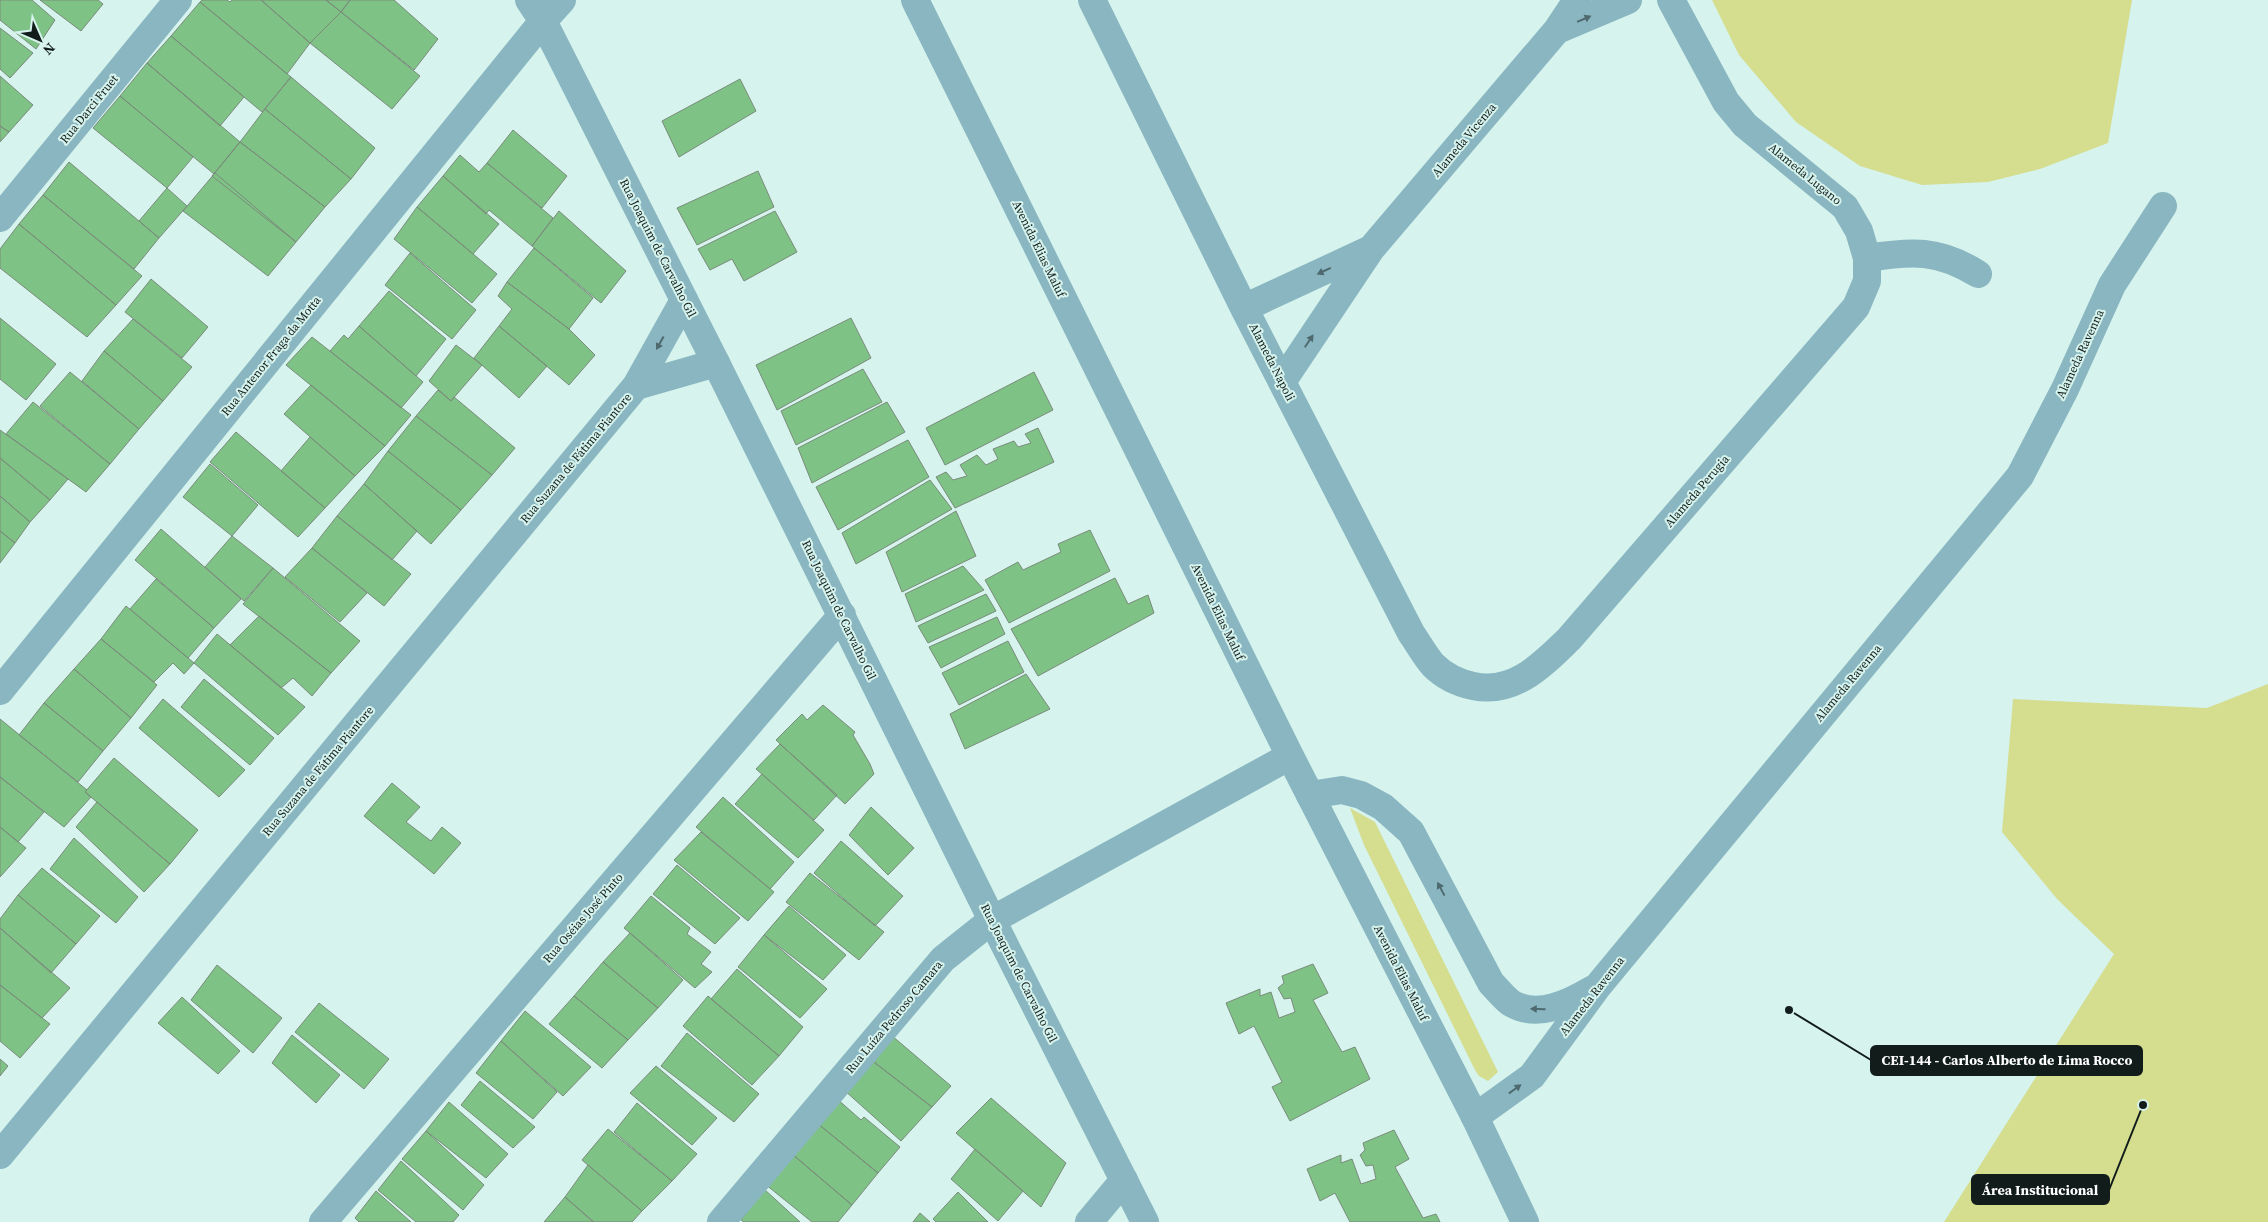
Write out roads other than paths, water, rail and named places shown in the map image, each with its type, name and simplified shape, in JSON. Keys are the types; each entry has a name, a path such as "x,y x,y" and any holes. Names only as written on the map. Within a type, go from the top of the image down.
{"street":[{"name":"Rua Darci Fruet","path":"0,218 178,0"},
{"name":"Rua Antenor Fraga da Motta","path":"0,691 536,10 562,0"},
{"name":"Avenida Elias Maluf","path":"915,0 1290,756 1475,1118 1524,1222"},
{"name":"Alameda Napoli","path":"1092,0 1244,308 1411,633 1433,665 1460,683 1487,689"},
{"name":"Alameda Vicenza","path":"1282,382 1371,249 1556,30 1577,0"},
{"name":"Alameda Vicenza","path":"1556,30 1628,0"},
{"name":"Alameda Lugano","path":"1671,0 1726,102 1745,125 1846,207 1859,230 1866,258"},
{"name":"Rua Joaquim de Carvalho Gil","path":"536,10 716,362 992,920 1145,1222"},
{"name":"Alameda Ravenna","path":"1475,1118 1532,1076 1598,986 2020,476 2065,389 2112,285 2163,206"},
{"name":"Alameda Vicenza","path":"1244,308 1371,249"},
{"path":"1866,258 1902,252 1933,255 1957,260 1978,274"},
{"name":"Alameda Perugia","path":"1487,689 1513,684 1540,667 1569,639 1856,307 1867,281 1866,258"},
{"name":"Rua Suzana de Fátima Piantore","path":"0,1156 636,386 684,300"},
{"name":"Rua Suzana de Fátima Piantore","path":"636,386 716,362"},
{"name":"Rua Oséias José Pinto","path":"323,1222 842,615"},
{"name":"Rua Luíza Pedroso Camara","path":"721,1222 943,959 992,920 1290,756"},
{"path":"1310,795 1342,790 1361,795 1383,807 1411,832 1491,983 1512,1003 1530,1009 1553,1009 1573,1001 1598,986"},
{"path":"1089,1222 1124,1180"}],"place":[{"name":"CEI-144 - Carlos Alberto de Lima Rocco","path":"1789,1010"},
{"name":"Área Institucional","path":"2143,1105"}]}
